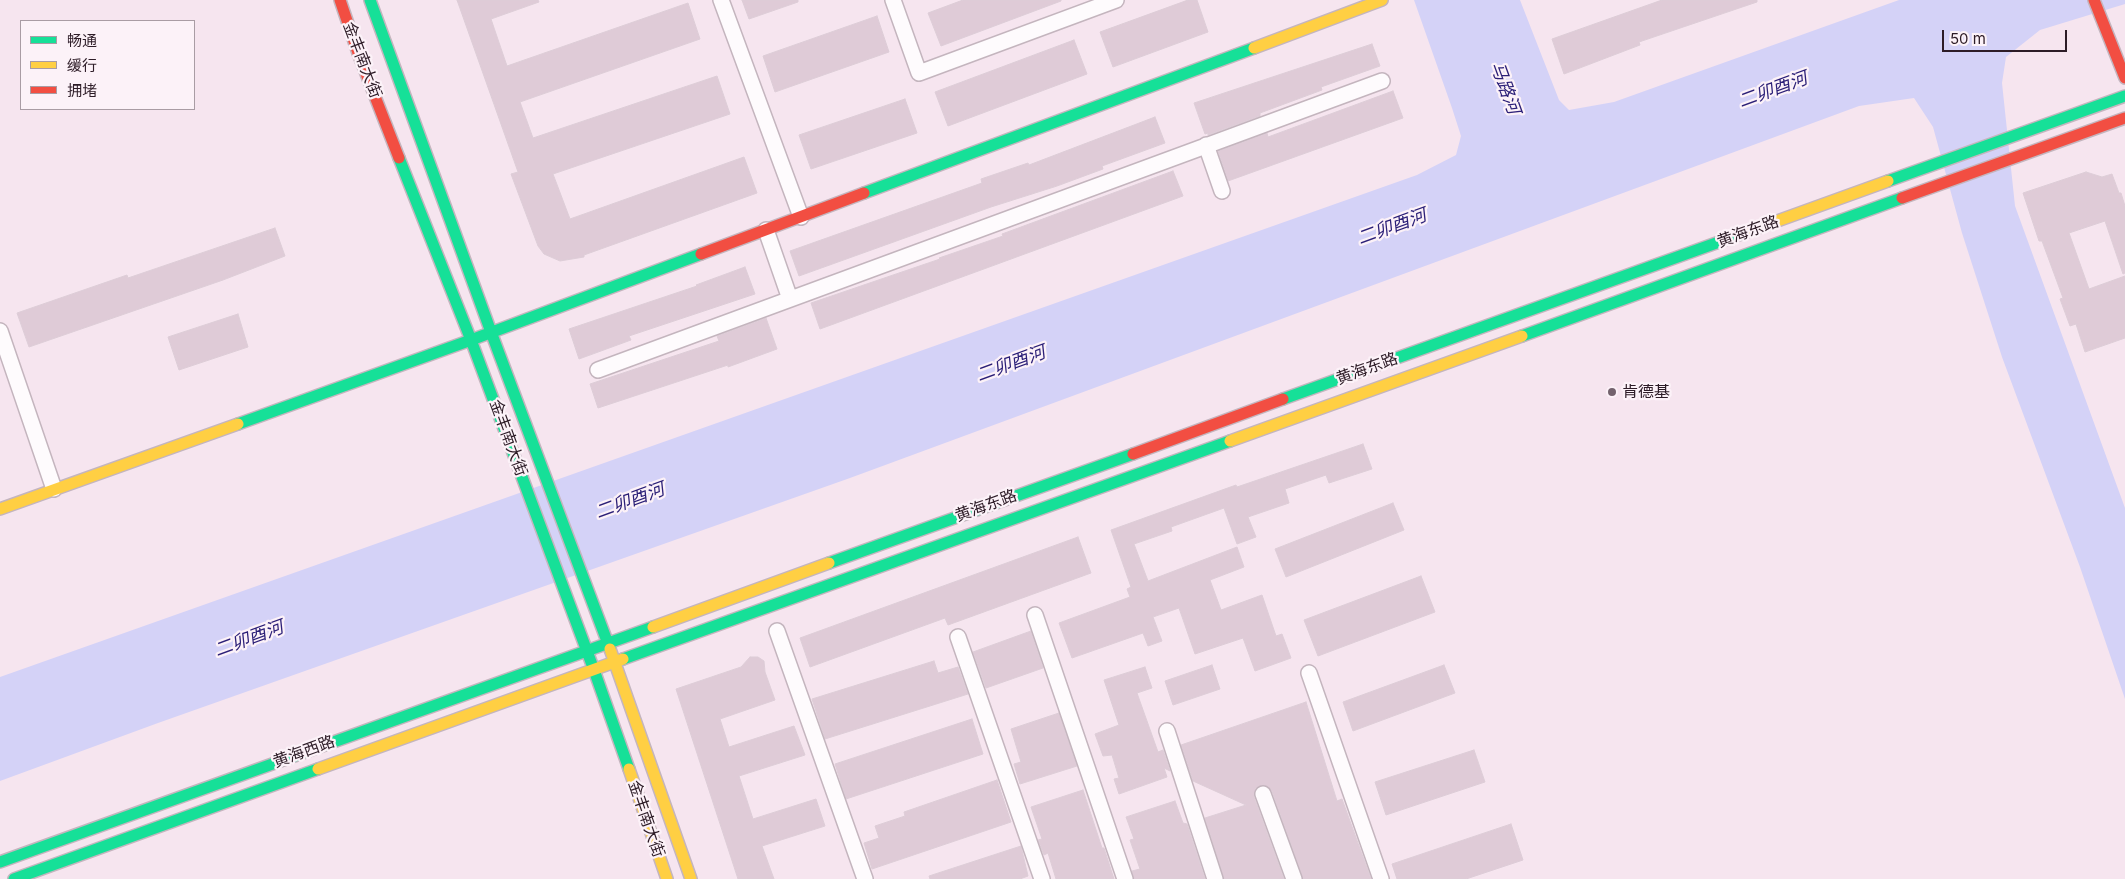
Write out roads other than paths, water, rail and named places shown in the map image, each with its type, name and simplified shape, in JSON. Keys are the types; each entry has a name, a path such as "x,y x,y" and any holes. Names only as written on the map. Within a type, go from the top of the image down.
{"main road":[{"name":"金丰南大街","path":"340,0 358,53 471,340 594,670 667,879"},
{"name":"金丰南大街","path":"370,0 491,332 615,661 691,879"},
{"path":"0,509 471,340 1382,0"},
{"path":"2094,0 2125,78"},
{"name":"黄海东路","path":"608,642 2125,96"},
{"name":"黄海东路","path":"615,661 2125,118"},
{"name":"黄海西路","path":"0,862 608,642"},
{"name":"黄海西路","path":"14,879 615,661"}],"street":[{"path":"721,0 801,217"},
{"path":"893,0 919,73 1089,4 1116,0"},
{"path":"598,370 1382,81"},
{"path":"1206,145 1222,190"},
{"path":"766,230 790,299"},
{"path":"0,331 54,489"},
{"path":"1035,614 1125,879"},
{"path":"776,631 865,879"},
{"path":"958,637 1042,879"},
{"path":"1309,673 1381,879"},
{"path":"1167,731 1215,879"},
{"path":"1263,794 1294,879"}],"water":[{"path":"1414,0 1520,0 1559,100 1569,110 1614,102 1899,0 2125,0 2125,4 2040,30 2006,57 2002,83 2015,206 2125,508 2125,699 2080,567 2002,357 1962,233 1933,127 1914,98 1859,106 850,478 158,723 0,781 0,677 1417,175 1456,155 1461,136"}],"place":[{"name":"肯德基","path":"1612,392"}],"water label":[{"name":"马路河","path":"1505,88"},
{"name":"二卯酉河","path":"1773,90"},
{"name":"二卯酉河","path":"1392,227"},
{"name":"二卯酉河","path":"1011,364"},
{"name":"二卯酉河","path":"630,501"},
{"name":"二卯酉河","path":"249,639"}]}
